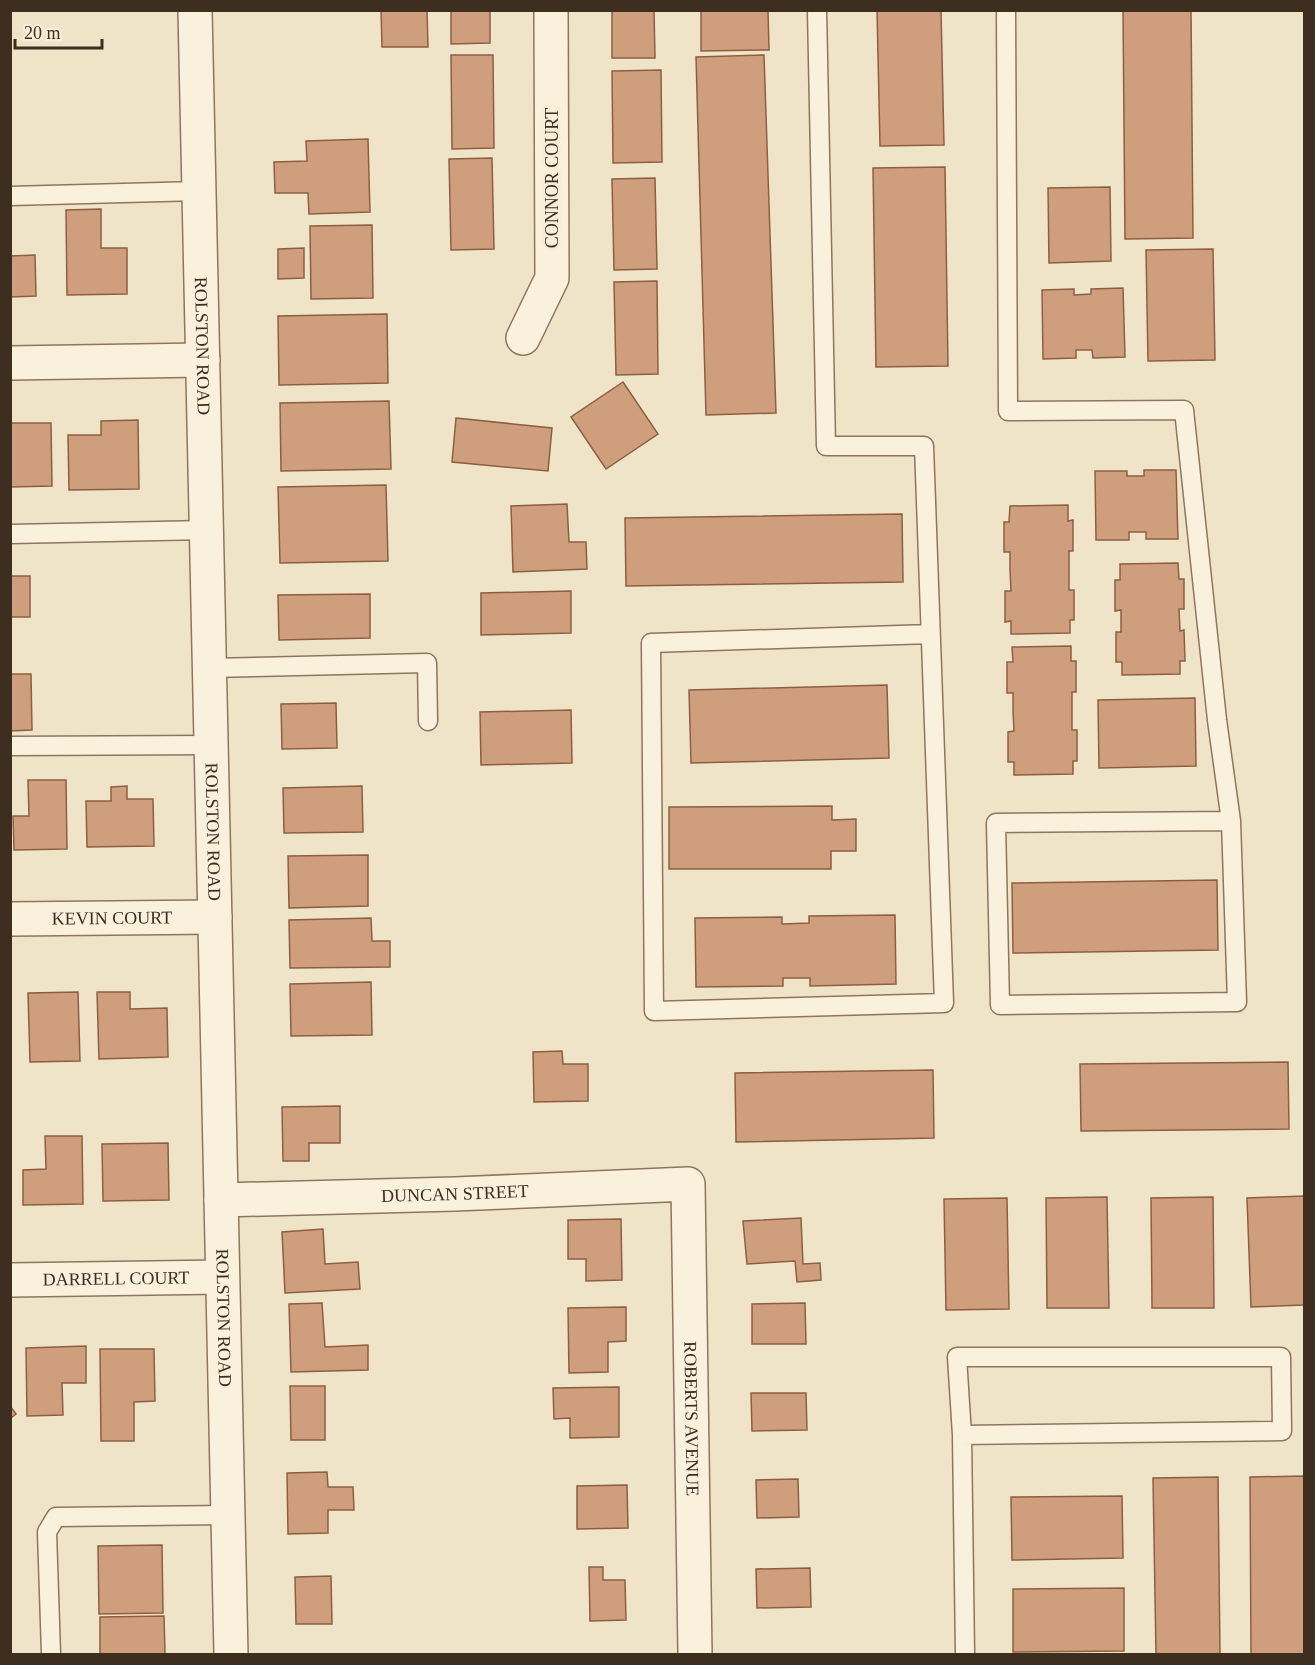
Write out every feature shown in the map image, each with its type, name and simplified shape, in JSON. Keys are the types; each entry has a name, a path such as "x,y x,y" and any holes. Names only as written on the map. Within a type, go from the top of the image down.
{"street":[{"name":"ROLSTON ROAD","path":"195,10 231,1654"},
{"name":"CONNOR COURT","path":"523,338 552,278 551,10"},
{"path":"10,363 203,360"},
{"name":"KEVIN COURT","path":"10,919 214,917"},
{"name":"DUNCAN STREET","path":"221,1200 455,1194 688,1184"},
{"name":"ROBERTS AVENUE","path":"688,1184 695,1654"},
{"name":"DARRELL COURT","path":"10,1280 222,1277"}],"lane":[{"path":"817,10 826,446 924,446 944,1002 654,1011 651,643 930,634"},
{"path":"1006,10 1008,411 1184,411 1217,720 1231,821 1237,1002 1000,1005 996,823 1231,821"},
{"path":"10,196 199,191"},
{"path":"10,534 207,530"},
{"path":"209,668 428,663 428,720"},
{"path":"10,746 211,745"},
{"path":"962,1435 1282,1431 1281,1357 957,1357 962,1435 965,1654"},
{"path":"51,1654 47,1532 56,1517 227,1515"}],"building":[{"path":"381,10 427,10 428,47 382,47"},
{"path":"451,10 490,10 490,43 451,44"},
{"path":"612,10 654,10 655,58 612,58"},
{"path":"701,10 768,10 769,50 701,51"},
{"path":"877,10 941,10 944,145 880,146"},
{"path":"1123,10 1191,10 1193,238 1125,239"},
{"path":"451,55 493,55 494,148 452,149"},
{"path":"764,55 776,413 706,415 696,57"},
{"path":"661,70 662,162 613,163 612,71"},
{"path":"368,139 370,212 309,214 308,193 275,193 274,162 307,161 306,141"},
{"path":"492,158 494,249 451,250 449,159"},
{"path":"945,167 948,366 876,367 873,168"},
{"path":"655,178 657,269 614,270 612,179"},
{"path":"1110,187 1111,261 1049,263 1048,188"},
{"path":"101,209 101,248 127,248 127,294 67,295 66,210"},
{"path":"372,225 373,298 311,299 310,226"},
{"path":"304,248 304,278 278,279 278,249"},
{"path":"1213,249 1215,360 1148,361 1146,250"},
{"path":"35,255 36,296 10,297 10,256"},
{"path":"657,281 658,374 616,375 614,282"},
{"path":"1123,288 1125,357 1093,358 1092,350 1076,350 1076,358 1043,359 1042,290 1074,289 1074,295 1091,294 1091,289"},
{"path":"387,314 388,383 279,385 278,316"},
{"path":"623,382 658,434 606,469 571,417"},
{"path":"389,401 391,469 281,471 280,403"},
{"path":"456,418 552,428 548,471 452,462"},
{"path":"138,420 139,489 69,490 68,435 101,435 101,421"},
{"path":"10,423 51,423 52,486 10,487"},
{"path":"1144,470 1176,470 1178,539 1146,539 1146,532 1129,532 1129,540 1096,540 1095,471 1127,471 1127,476 1144,476"},
{"path":"386,485 388,561 280,563 278,487"},
{"path":"567,504 569,542 586,542 587,569 513,572 511,506"},
{"path":"1068,505 1068,521 1073,520 1073,551 1069,551 1069,590 1074,590 1074,620 1070,620 1070,633 1011,634 1011,621 1005,622 1005,591 1011,591 1010,552 1004,552 1004,522 1009,522 1010,506"},
{"path":"902,514 903,582 626,586 625,518"},
{"path":"1178,563 1179,579 1184,579 1184,609 1179,609 1180,631 1184,630 1185,661 1180,661 1180,674 1122,675 1122,662 1116,662 1116,632 1121,632 1121,610 1115,611 1115,580 1120,580 1120,564"},
{"path":"10,576 30,576 30,617 10,617"},
{"path":"571,591 571,633 481,635 481,593"},
{"path":"370,594 370,638 279,640 278,595"},
{"path":"1071,646 1071,661 1076,661 1076,692 1072,692 1072,730 1077,730 1077,761 1073,761 1073,774 1014,775 1014,762 1008,762 1008,732 1014,731 1013,693 1007,693 1007,662 1013,662 1012,647"},
{"path":"10,674 31,674 32,730 10,731"},
{"path":"887,685 889,758 691,763 689,690"},
{"path":"1195,698 1196,766 1099,768 1098,700"},
{"path":"336,703 337,748 282,749 281,704"},
{"path":"571,710 572,763 481,765 480,712"},
{"path":"28,780 66,780 67,849 14,850 13,816 29,816"},
{"path":"127,786 127,799 153,799 154,846 87,847 86,801 111,801 111,787"},
{"path":"362,786 363,832 284,833 283,788"},
{"path":"832,806 832,820 856,819 856,851 831,851 831,869 669,869 669,807"},
{"path":"368,855 368,906 289,908 288,856"},
{"path":"1217,880 1218,950 1013,953 1012,883"},
{"path":"895,915 896,984 810,986 810,978 783,978 783,986 696,987 695,918 782,917 782,924 809,923 809,916"},
{"path":"371,918 372,941 390,941 390,967 290,968 289,920"},
{"path":"371,982 372,1035 291,1036 290,984"},
{"path":"78,992 80,1061 30,1062 28,993"},
{"path":"97,992 130,992 130,1009 167,1008 168,1057 99,1059"},
{"path":"562,1051 563,1064 588,1064 588,1101 534,1102 533,1052"},
{"path":"1288,1062 1289,1129 1081,1131 1080,1064"},
{"path":"933,1070 934,1138 736,1142 735,1073"},
{"path":"340,1106 340,1143 309,1143 309,1161 283,1161 282,1107"},
{"path":"45,1136 82,1136 83,1204 23,1205 23,1170 46,1169"},
{"path":"168,1143 169,1200 103,1201 102,1144"},
{"path":"1304,1196 1304,1305 1251,1307 1247,1198"},
{"path":"1107,1197 1109,1308 1047,1308 1046,1198"},
{"path":"1213,1197 1214,1308 1152,1308 1151,1198"},
{"path":"1007,1198 1009,1309 946,1310 944,1199"},
{"path":"801,1218 803,1264 820,1263 821,1280 797,1282 795,1261 747,1264 743,1221"},
{"path":"621,1219 622,1280 586,1281 586,1259 568,1259 568,1220"},
{"path":"323,1229 325,1264 358,1262 360,1289 285,1293 282,1232"},
{"path":"322,1303 325,1347 368,1345 368,1370 291,1372 289,1304"},
{"path":"805,1303 806,1344 752,1344 752,1304"},
{"path":"626,1307 626,1341 608,1342 608,1372 569,1373 568,1308"},
{"path":"86,1346 86,1383 62,1383 63,1415 27,1416 26,1348"},
{"path":"100,1349 154,1349 155,1401 134,1402 134,1441 101,1441"},
{"path":"290,1386 325,1386 325,1440 291,1440"},
{"path":"619,1387 619,1437 570,1438 570,1418 554,1419 553,1388"},
{"path":"751,1393 806,1393 807,1430 752,1431"},
{"path":"10,1406 16,1414 10,1419"},
{"path":"327,1472 328,1487 353,1487 354,1510 328,1510 328,1533 288,1534 287,1473"},
{"path":"1304,1476 1304,1654 1251,1654 1250,1477"},
{"path":"1218,1477 1220,1654 1156,1654 1153,1478"},
{"path":"798,1479 799,1517 757,1518 756,1480"},
{"path":"627,1485 628,1528 577,1529 577,1486"},
{"path":"1122,1496 1123,1558 1012,1560 1011,1497"},
{"path":"162,1545 163,1613 99,1614 98,1546"},
{"path":"589,1567 603,1567 603,1580 625,1580 626,1620 590,1621"},
{"path":"810,1568 811,1607 757,1608 756,1569"},
{"path":"331,1576 332,1624 296,1624 295,1577"},
{"path":"1124,1588 1124,1651 1013,1652 1013,1589"},
{"path":"164,1616 165,1654 100,1654 100,1617"}]}
